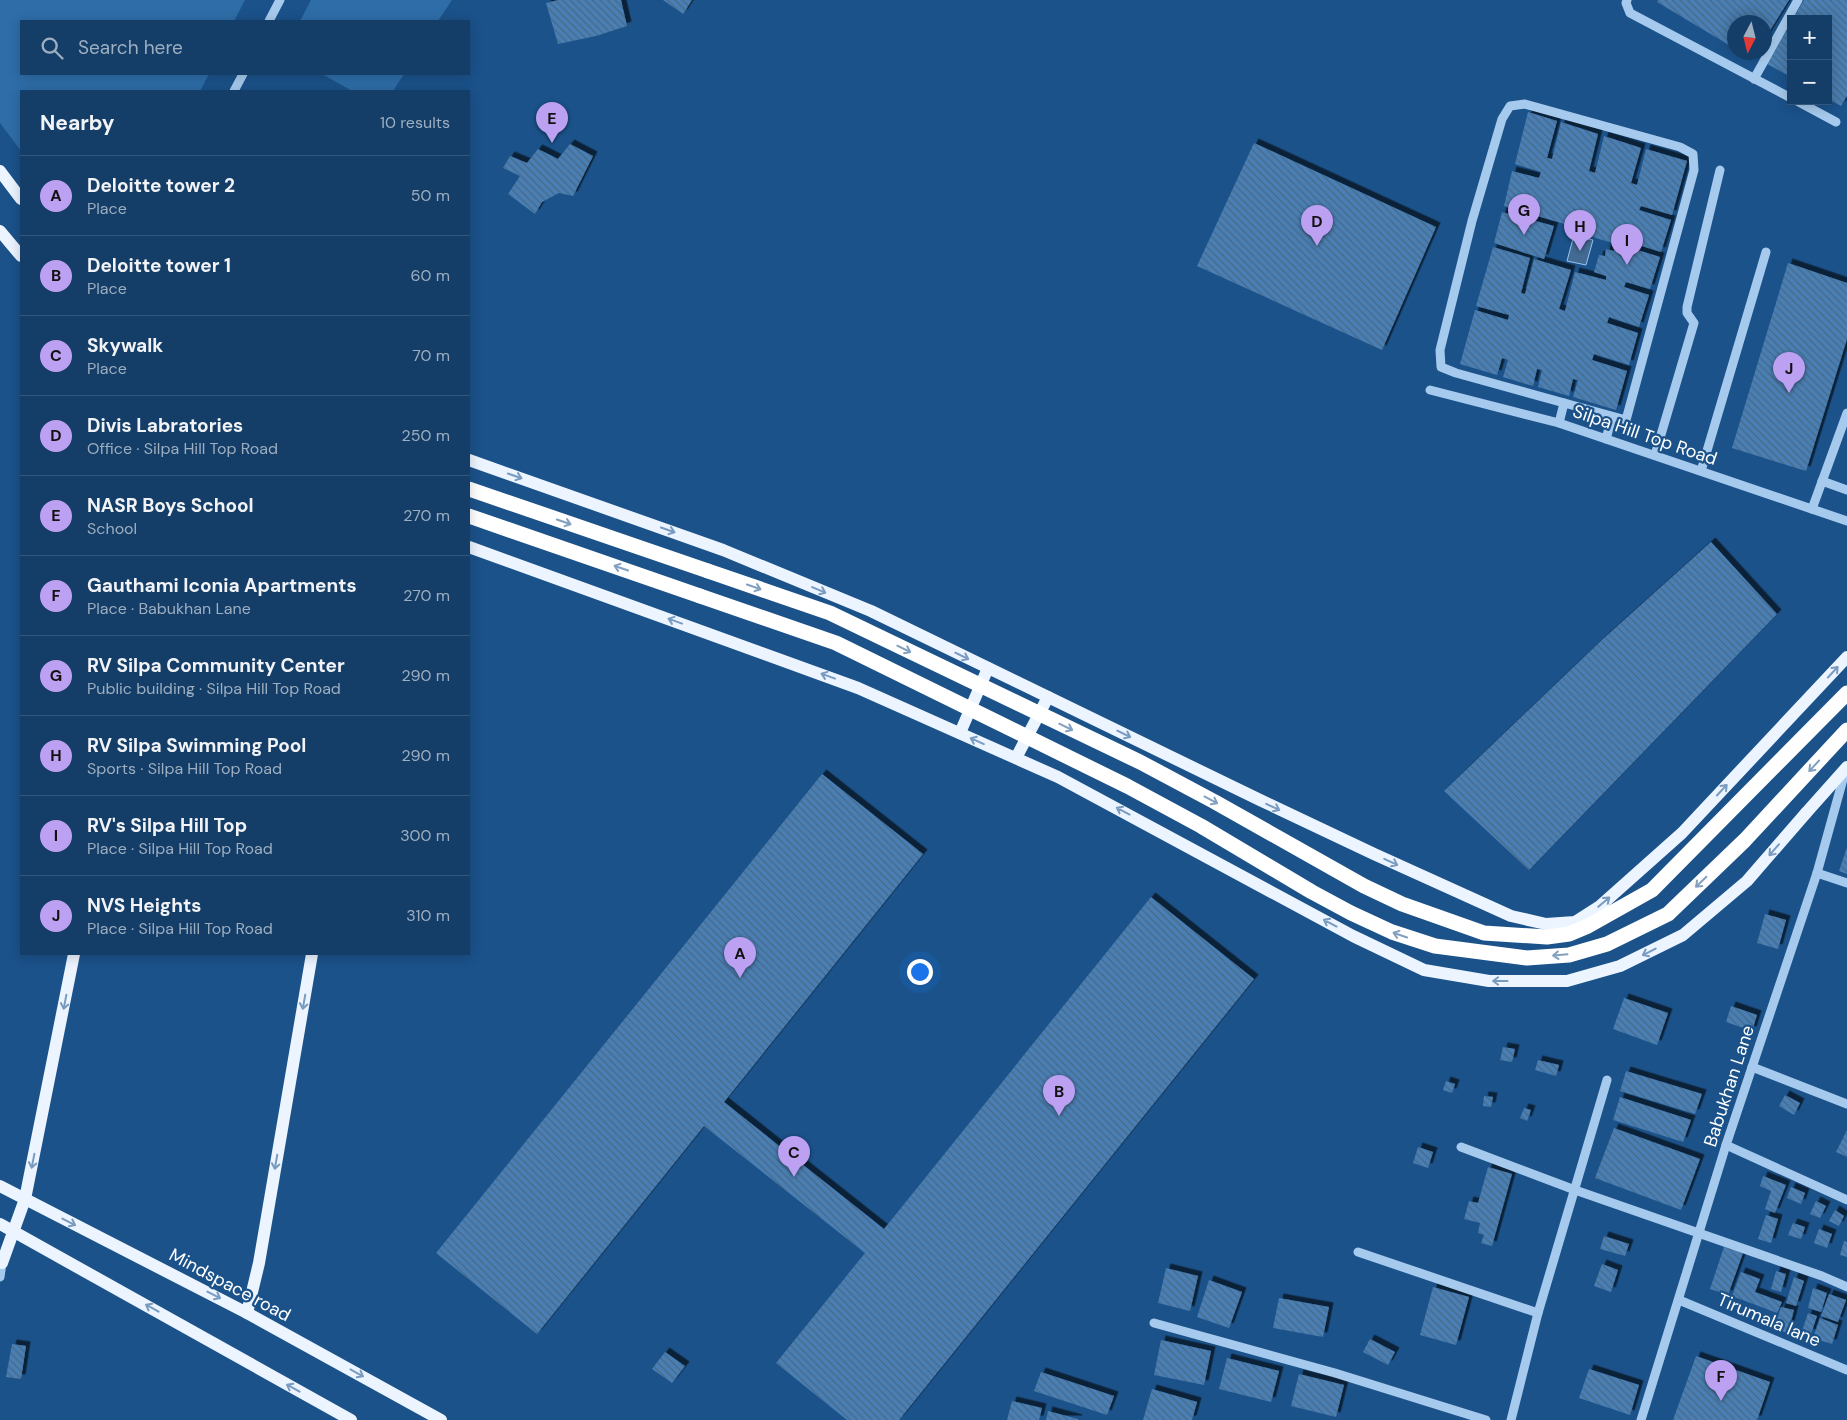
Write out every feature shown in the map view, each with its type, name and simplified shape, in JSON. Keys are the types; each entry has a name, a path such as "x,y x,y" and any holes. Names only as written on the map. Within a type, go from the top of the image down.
{"highway":[{"path":"470,488 830,613 1140,762 1364,886 1402,904 1484,933 1547,937 1569,934 1588,926 1652,890 1847,693"},
{"path":"470,516 836,643 1128,786 1201,826 1335,905 1392,932 1435,946 1527,958 1569,955 1607,944 1668,914 1745,840 1847,730"}],"main road":[{"path":"1,174 20,198"},
{"path":"0,231 20,255"},
{"path":"470,460 723,550 871,611 1347,841 1511,916 1546,924 1575,922 1600,906 1682,833 1847,657"},
{"path":"470,547 847,683 1016,758 1091,794 1354,936 1424,970 1489,981 1567,981 1620,966 1683,935 1747,881 1847,765"},
{"path":"960,733 988,668"},
{"path":"1016,758 1048,697"},
{"path":"1,1263 26,1200 74,955"},
{"path":"247,1312 259,1263 312,955"},
{"name":"Mindspace road","path":"0,1186 247,1312 441,1420"},
{"path":"0,1224 351,1420"}],"street":[{"path":"270,20 280,0"},
{"path":"1627,0 1626,3 1630,13 1787,96"},
{"path":"1754,78 1798,0"},
{"path":"235,90 242,75"},
{"path":"1525,104 1680,148 1693,154 1694,170 1628,417 1623,421 1564,403 1456,373 1441,367 1440,350 1472,222 1502,119 1510,106 1525,104"},
{"path":"1804,105 1836,122"},
{"path":"1655,455 1694,323 1687,313 1687,307 1720,170"},
{"path":"1701,471 1766,252"},
{"name":"Silpa Hill Top Road","path":"1430,390 1606,438 1847,521"},
{"path":"1559,424 1564,403"},
{"path":"1812,509 1847,413"},
{"path":"1606,438 1612,417"},
{"path":"1822,481 1847,490"},
{"name":"Babukhan Lane","path":"1641,1420 1726,1145 1816,873 1847,765"},
{"path":"1816,873 1847,883"},
{"path":"1752,1067 1847,1104"},
{"path":"1511,1420 1538,1313 1607,1080"},
{"path":"1726,1145 1847,1200"},
{"path":"1461,1147 1698,1234 1822,1276 1847,1287"},
{"path":"1358,1252 1538,1313"},
{"path":"0,1277 1,1263"},
{"name":"Tirumala lane","path":"1678,1300 1847,1370"},
{"path":"1154,1323 1335,1373 1486,1420"}],"shaded area":[{"path":"0,0 245,0 235,20 20,20 20,75 208,75 201,90 20,90 20,150 0,123"},
{"path":"311,0 452,0 439,20 301,20"},
{"path":"324,75 403,75 394,90 350,90"},
{"path":"1574,235 1593,240 1586,265 1567,261"}],"building":[{"path":"558,0 621,0 627,26 596,36 558,44 546,3"},
{"path":"663,0 692,0 683,14"},
{"path":"1658,0 1789,0 1772,27 1772,15 1727,15 1727,44 1657,2"},
{"path":"1804,0 1847,0 1847,96 1841,106 1832,101 1832,15 1795,15"},
{"path":"1787,30 1787,75 1767,64 1769,60 1772,60 1772,55"},
{"path":"1528,112 1557,121 1547,158 1552,159 1561,122 1598,134 1589,171 1595,173 1604,136 1641,148 1631,183 1637,185 1646,149 1687,161 1672,215 1641,206 1639,210 1671,220 1661,252 1629,242 1628,247 1660,257 1650,289 1626,282 1624,287 1649,295 1639,327 1609,317 1607,323 1638,333 1629,365 1594,354 1592,360 1627,371 1616,410 1573,397 1578,380 1573,379 1569,396 1538,387 1542,370 1537,369 1533,386 1503,377 1508,360 1502,358 1497,375 1460,364 1475,310 1508,320 1509,315 1476,306 1493,247 1530,258 1521,293 1525,294 1534,259 1571,270 1559,309 1565,311 1575,272 1606,280 1606,276 1594,272 1599,255 1605,256 1606,249 1614,251 1616,244 1582,234 1586,217 1581,215 1578,228 1504,206 1512,171 1539,178 1541,172 1515,164"},
{"path":"1254,143 1436,227 1382,350 1197,266"},
{"path":"570,144 593,156 573,196 559,193 542,202 535,214 508,194 520,176 503,168 510,156 527,163 538,149 558,159"},
{"path":"1502,212 1554,226 1544,259 1494,243"},
{"path":"1788,263 1847,283 1847,339 1806,471 1732,448"},
{"path":"1711,542 1777,614 1529,870 1444,791 1603,639"},
{"path":"822,774 923,854 724,1102 884,1229 1151,897 1254,979 899,1420 847,1420 776,1363 865,1253 704,1126 537,1334 436,1253"},
{"path":"1847,847 1847,874 1839,871"},
{"path":"1765,914 1786,920 1778,949 1757,943"},
{"path":"1624,998 1668,1013 1657,1045 1613,1029"},
{"path":"1731,1006 1757,1015 1752,1031 1726,1022"},
{"path":"1503,1047 1515,1049 1512,1062 1500,1060"},
{"path":"1538,1060 1559,1065 1556,1076 1535,1070"},
{"path":"1626,1071 1702,1094 1695,1114 1620,1091"},
{"path":"1446,1081 1455,1084 1452,1093 1443,1090"},
{"path":"1785,1095 1800,1103 1794,1115 1779,1106"},
{"path":"1484,1096 1493,1097 1491,1107 1483,1106"},
{"path":"1620,1097 1691,1120 1683,1142 1613,1120"},
{"path":"1524,1108 1531,1110 1527,1121 1520,1118"},
{"path":"1614,1128 1700,1159 1681,1210 1595,1178"},
{"path":"1847,1130 1847,1157 1836,1152"},
{"path":"1418,1147 1433,1152 1428,1168 1413,1163"},
{"path":"1488,1167 1512,1174 1492,1246 1481,1243 1484,1235 1478,1233 1480,1223 1464,1219 1469,1201 1478,1203"},
{"path":"1763,1176 1786,1185 1775,1213 1765,1209 1771,1191 1760,1186"},
{"path":"1791,1187 1805,1193 1801,1204 1787,1198"},
{"path":"1816,1201 1826,1206 1820,1218 1810,1214"},
{"path":"1835,1210 1844,1216 1839,1226 1829,1221"},
{"path":"1766,1215 1778,1219 1771,1243 1758,1239"},
{"path":"1793,1223 1805,1227 1801,1239 1788,1235"},
{"path":"1819,1229 1832,1234 1827,1248 1814,1243"},
{"path":"1604,1236 1629,1244 1625,1256 1600,1249"},
{"path":"1844,1241 1847,1242 1847,1257 1840,1255"},
{"path":"1724,1247 1743,1253 1728,1295 1710,1289"},
{"path":"1602,1264 1618,1270 1611,1292 1594,1286"},
{"path":"1166,1268 1198,1276 1190,1311 1158,1303"},
{"path":"1776,1271 1786,1274 1781,1292 1771,1289"},
{"path":"1741,1272 1760,1279 1755,1292 1782,1302 1777,1313 1732,1296"},
{"path":"1794,1277 1804,1281 1796,1306 1786,1303"},
{"path":"1209,1280 1242,1292 1229,1328 1197,1317"},
{"path":"1433,1287 1469,1297 1456,1345 1420,1335"},
{"path":"1813,1288 1827,1293 1821,1312 1808,1308"},
{"path":"1829,1294 1846,1300 1838,1322 1821,1316"},
{"path":"1279,1298 1329,1307 1323,1337 1273,1328"},
{"path":"1781,1307 1794,1310 1788,1333 1774,1329"},
{"path":"1808,1313 1817,1316 1811,1334 1802,1331"},
{"path":"1820,1318 1838,1325 1832,1344 1813,1338"},
{"path":"1370,1339 1395,1352 1388,1365 1363,1352"},
{"path":"1161,1340 1211,1351 1204,1385 1154,1375"},
{"path":"12,1344 26,1346 21,1379 6,1377"},
{"path":"665,1352 685,1366 672,1383 652,1369"},
{"path":"1696,1356 1770,1382 1757,1420 1673,1420"},
{"path":"1227,1358 1279,1371 1271,1402 1219,1389"},
{"path":"1589,1369 1639,1385 1630,1415 1579,1398"},
{"path":"1041,1372 1114,1396 1107,1415 1034,1391"},
{"path":"1299,1374 1344,1385 1336,1417 1291,1406"},
{"path":"1152,1389 1197,1402 1192,1420 1143,1420"},
{"path":"1012,1401 1042,1408 1039,1420 1007,1420"},
{"path":"1048,1411 1078,1419 1078,1420 1046,1420"}],"place":[{"name":"NASR Boys School","path":"552,143"},
{"name":"RV Silpa Community Center","path":"1524,235"},
{"name":"Divis Labratories","path":"1317,246"},
{"name":"RV Silpa Swimming Pool","path":"1580,251"},
{"name":"RV's Silpa Hill Top","path":"1627,265"},
{"name":"NVS Heights","path":"1789,393"},
{"name":"Deloitte tower 2","path":"740,978"},
{"name":"Deloitte tower 1","path":"1059,1116"},
{"name":"Skywalk","path":"794,1177"},
{"name":"Gauthami Iconia Apartments","path":"1721,1401"}]}
